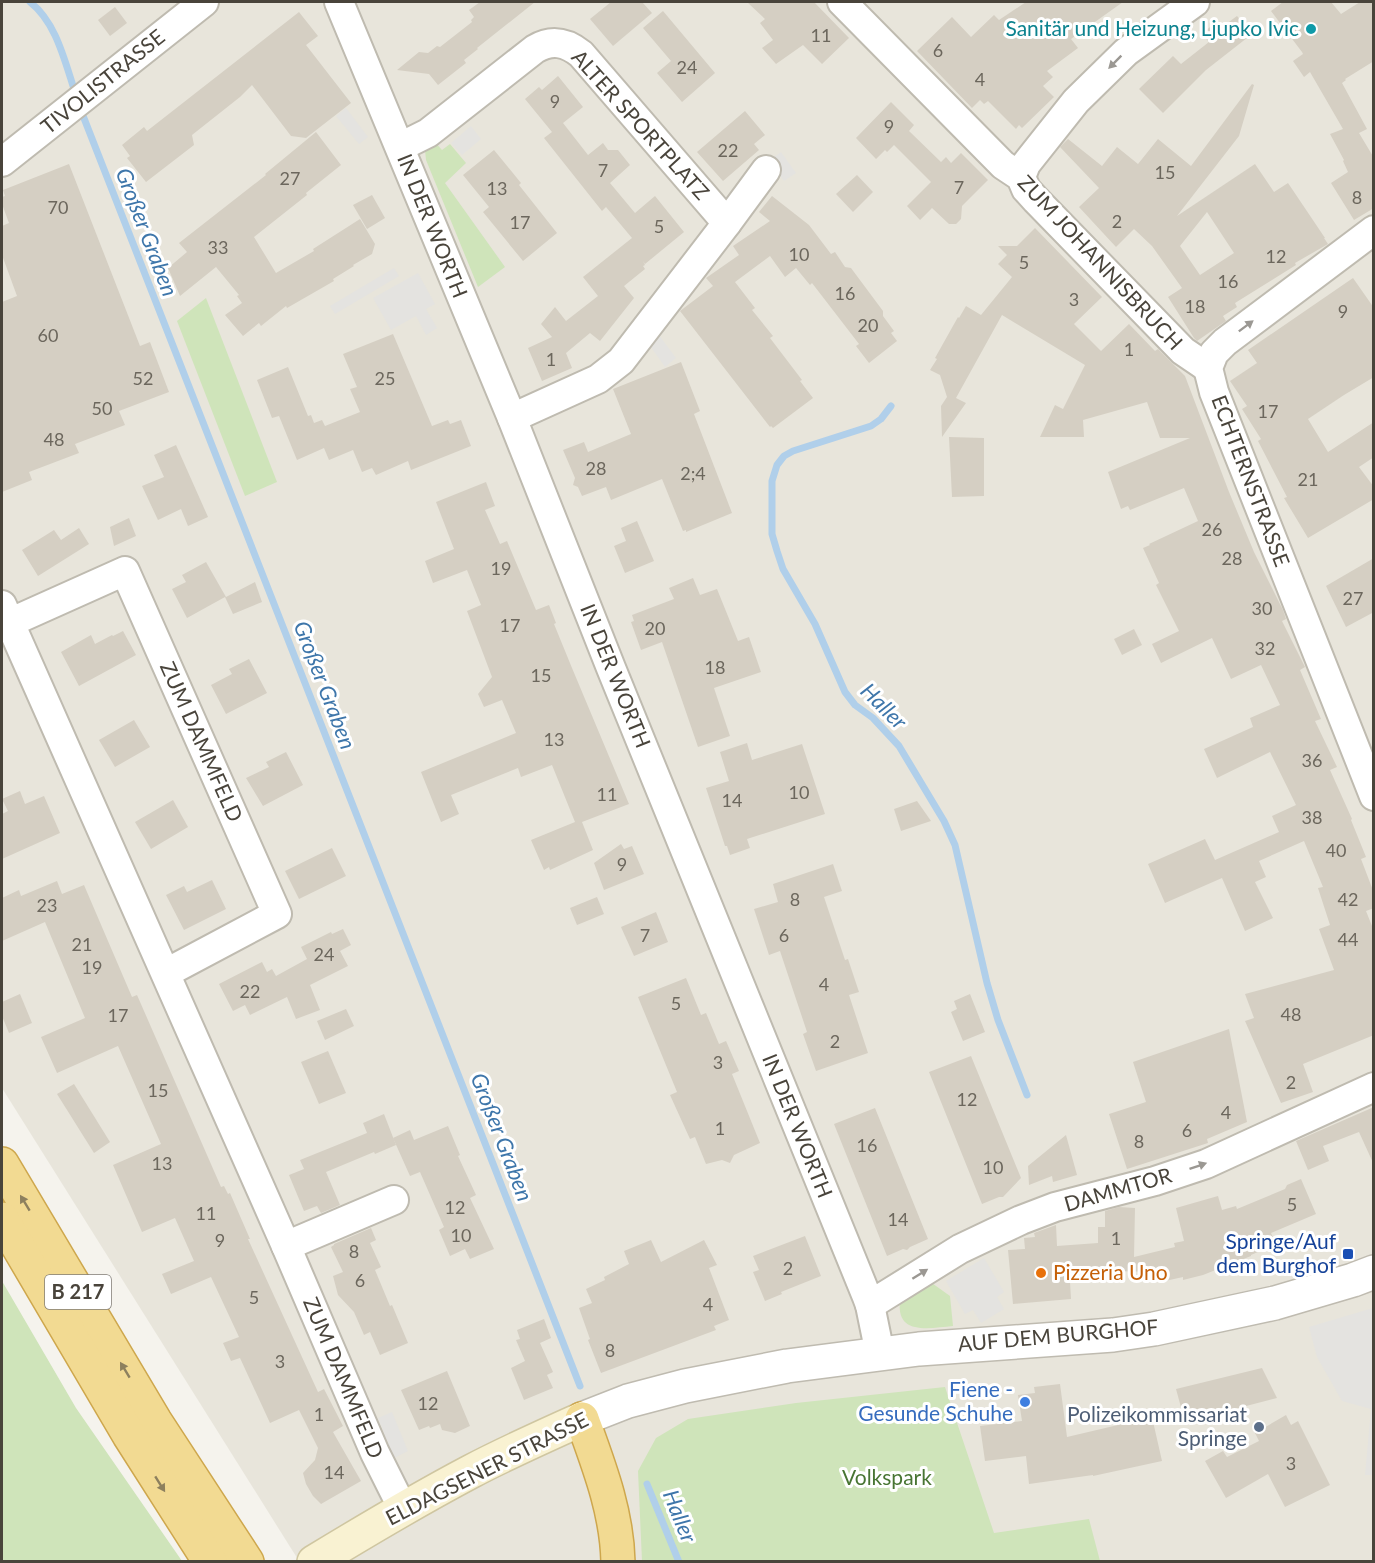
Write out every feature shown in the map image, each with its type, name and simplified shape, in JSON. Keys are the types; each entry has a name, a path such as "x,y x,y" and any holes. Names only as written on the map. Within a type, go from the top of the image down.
{"highway":[{"name":"B 217","path":"2,1164 155,1421 214,1549"},
{"name":"B 217","path":"2,1220 129,1435 214,1549 247,1562"},
{"path":"582,1419 613,1512 618,1539 618,1562"}],"main road":[{"name":"ELDAGSENER STRASSE","path":"314,1562 471,1471 582,1419"}],"street":[{"name":"TIVOLISTRASSE","path":"2,162 204,2"},
{"name":"IN DER WORTH","path":"339,2 512,418 870,1305 880,1354"},
{"name":"ZUM JOHANNISBRUCH","path":"842,2 1003,165 1022,177 1026,189 1151,319 1183,351 1208,368"},
{"path":"1022,177 1026,164 1071,107 1126,52 1195,2"},
{"name":"ALTER SPORTPLATZ","path":"400,147 428,133 535,49 550,43 567,44 581,54 727,223"},
{"name":"ALTER SPORTPLATZ","path":"512,418 598,379 621,361 766,170"},
{"name":"ECHTERNSTRASSE","path":"1374,230 1224,342 1214,353 1208,368 1219,403 1374,796"},
{"name":"ZUM DAMMFELD","path":"166,973 277,914 125,571 5,614 166,973 375,1453 403,1509"},
{"name":"DAMMTOR","path":"870,1305 960,1249 1021,1220 1206,1164 1374,1087"},
{"path":"286,1246 394,1200"},
{"name":"AUF DEM BURGHOF","path":"880,1354 964,1345 1113,1335 1154,1329 1275,1303 1374,1272"},
{"name":"ELDAGSENER STRASSE","path":"582,1419 628,1401 685,1386 787,1366 880,1354"}],"shaded area":[{"path":"2,2 1373,2 1373,1561 299,1561 2,1088"},
{"path":"346,108 368,137 359,144 336,116"},
{"path":"471,126 481,139 462,155 451,143"},
{"path":"781,152 796,173 784,181 769,161"},
{"path":"394,268 399,276 335,314 330,306"},
{"path":"418,273 435,304 426,309 437,328 426,335 416,316 391,330 373,298"},
{"path":"659,335 676,358 665,367 648,343"},
{"path":"984,1258 1004,1292 997,1297 1004,1309 981,1323 973,1310 965,1314 946,1281"},
{"path":"1373,1308 1373,1475 1365,1475 1371,1409 1342,1401 1317,1357 1309,1327"},
{"path":"392,1412 408,1451 394,1458 378,1418"}],"green space":[{"path":"433,140 442,150 450,144 466,163 445,183 505,267 478,287 426,160 425,150"},
{"path":"206,298 277,482 245,496 177,321"},
{"path":"2,1281 76,1408 182,1561 2,1561"},
{"path":"929,1281 950,1296 953,1326 916,1327 903,1320 900,1301"},
{"name":"Volkspark","path":"945,1387 994,1533 1089,1519 1100,1561 642,1561 638,1471 656,1438 688,1419 796,1403"}],"building":[{"path":"480,2 535,2 477,48 464,60 466,63 438,85 429,74 397,70 419,52 428,53 437,46 440,47 472,22 474,17 469,10"},
{"path":"611,2 642,2 652,13 613,46 590,19"},
{"path":"747,2 814,2 849,38 822,64 803,45 776,64 762,48 773,40 760,23 765,19"},
{"path":"1026,2 1123,2 1071,39 1078,48 1047,71 1053,77 1043,86 1054,97 1022,128 1019,125 1016,129 988,101 984,104 980,100 972,108 917,51 952,17 971,37 994,15 999,20"},
{"path":"1283,2 1331,2 1341,14 1360,2 1374,2 1374,61 1342,83 1367,129 1359,133 1374,158 1374,208 1354,220 1331,183 1348,172 1330,134 1343,129 1310,72 1304,77 1293,61 1303,54 1271,11"},
{"path":"115,7 127,23 110,36 98,20"},
{"path":"663,11 715,73 682,102 657,73 671,61 643,28"},
{"path":"299,12 318,36 306,45 351,103 306,138 291,136 252,85 192,135 194,145 146,182 127,158 130,156 122,145 144,127 147,131"},
{"path":"1237,16 1252,34 1206,70 1163,113 1139,89 1173,56 1181,64 1209,42 1202,34 1217,21 1222,27"},
{"path":"558,76 583,107 563,123 588,155 603,143 608,150 618,150 630,165 610,183 635,213 655,196 684,232 645,264 643,261 645,269 624,286 634,298 600,341 590,333 566,353 572,368 542,381 528,348 552,337 541,324 555,307 566,321 598,296 583,277 632,238 606,207 602,211 544,138 552,132 525,99 539,87 542,90"},
{"path":"1252,84 1254,85 1239,136 1177,216 1255,164 1274,192 1288,183 1328,244 1235,303 1237,307 1223,316 1226,321 1197,341 1168,297 1182,288 1152,246 1134,229 1116,247 1079,207 1099,188 1060,147 1068,139 1102,166 1117,147 1138,164 1158,139 1191,166","holes":["1207,212 1234,253 1200,275 1180,246"]},
{"path":"891,102 914,125 909,131 941,162 946,157 951,163 961,153 988,180 962,206 961,219 956,224 949,224 932,208 920,220 907,206 931,182 894,145 876,159 856,138"},
{"path":"745,111 765,135 754,144 759,150 723,181 697,152"},
{"path":"316,132 341,165 254,237 276,273 314,251 313,249 360,219 375,244 372,254 333,279 334,281 287,308 286,306 261,326 259,323 243,336 225,315 242,303 237,296 239,295 216,267 180,296 168,268 187,252 179,243 266,175"},
{"path":"494,150 557,233 523,261 483,212 489,207 463,175"},
{"path":"69,164 140,346 150,342 169,392 119,411 125,425 75,444 79,453 29,472 32,480 2,492 2,302 17,296 2,255 2,226 9,223 2,204 2,197 5,196 3,190"},
{"path":"857,175 873,192 853,212 836,194"},
{"path":"372,195 385,218 367,229 353,205"},
{"path":"772,196 809,225 831,254 835,252 845,267 851,268 883,311 883,316 894,331 891,333 897,341 869,363 856,346 859,344 812,283 810,285 796,268 785,277 770,256 735,282 755,308 752,310 773,336 770,338 813,398 773,428 680,311 713,286 706,278 739,255 733,246 770,221 759,212"},
{"path":"1035,228 1102,297 1074,324 1101,351 1129,324 1155,351 1158,349 1185,376 1254,552 1283,610 1286,619 1282,621 1305,667 1300,670 1321,719 1315,721 1337,767 1330,770 1366,857 1361,859 1374,893 1374,908 1366,911 1374,931 1374,1035 1303,1064 1313,1092 1281,1103 1245,1021 1254,1018 1245,994 1334,970 1319,929 1330,925 1318,888 1323,887 1304,841 1259,861 1266,877 1255,882 1273,918 1245,931 1222,878 1165,903 1148,864 1205,839 1215,860 1279,832 1272,816 1296,805 1270,752 1217,778 1204,749 1253,727 1250,718 1280,705 1261,665 1231,679 1212,638 1161,663 1152,644 1179,631 1156,585 1159,583 1143,548 1198,521 1184,488 1130,510 1128,506 1121,509 1108,472 1190,438 1160,438 1147,402 1083,420 1084,437 1040,437 1055,405 1063,409 1085,365 1002,315 956,398 966,403 942,437 941,406 947,397 940,375 930,370 937,359 935,358 966,306 981,315 1012,277 998,264 1007,255 998,246 1017,246"},
{"path":"1353,278 1374,308 1374,377 1308,419 1328,452 1374,422 1374,457 1359,467 1374,487 1374,499 1308,538 1284,498 1287,497 1258,441 1261,439 1242,409 1247,406 1230,381 1257,363 1248,350"},
{"path":"393,334 432,426 448,420 450,424 461,420 471,446 411,470 408,461 376,475 372,468 362,472 353,450 329,460 324,448 297,460 279,416 272,418 257,380 288,367 308,416 311,415 314,423 322,420 325,426 360,412 350,389 357,387 343,354"},
{"path":"681,362 700,411 694,414 732,513 686,532 686,530 683,531 662,479 611,500 606,487 582,496 578,487 573,485 575,478 563,450 584,442 588,452 631,434 613,389"},
{"path":"949,437 984,438 984,496 952,497"},
{"path":"176,445 208,517 188,526 181,509 158,520 142,486 164,477 154,455"},
{"path":"486,482 495,506 485,510 500,544 507,541 536,610 549,605 556,623 554,624 629,804 582,822 593,850 550,870 549,867 544,870 531,840 575,822 552,765 521,777 518,768 451,795 459,814 441,822 421,772 516,733 502,700 484,707 478,694 492,677 467,611 481,605 467,570 433,583 425,561 454,549 436,502"},
{"path":"129,518 136,536 114,546 110,527"},
{"path":"637,521 654,561 625,573 614,546 626,541 621,528"},
{"path":"79,528 89,544 38,576 22,550 54,530 61,540"},
{"path":"1374,558 1374,612 1346,627 1326,586"},
{"path":"206,562 226,597 255,582 262,602 233,614 225,597 187,618 172,589 186,582 182,575"},
{"path":"693,578 700,595 717,589 738,641 749,637 761,672 714,688 730,736 698,747 662,642 641,650 631,622 634,621 632,615 674,599 669,588"},
{"path":"1134,629 1142,645 1122,655 1114,639"},
{"path":"123,631 136,655 79,686 61,652 91,635 95,644"},
{"path":"249,659 267,693 226,714 211,685 232,674 229,669"},
{"path":"134,720 150,747 115,767 99,740"},
{"path":"747,743 752,760 802,744 825,814 747,839 750,848 730,855 706,788 729,781 720,752"},
{"path":"286,752 303,785 263,806 246,778 269,767 266,762"},
{"path":"20,791 25,804 44,796 60,833 2,859 2,814 8,811 2,799"},
{"path":"173,800 188,827 151,849 135,822"},
{"path":"917,801 931,821 901,831 894,809"},
{"path":"621,844 624,849 632,846 644,874 604,890 594,863"},
{"path":"332,848 346,876 299,899 285,871"},
{"path":"833,864 842,891 824,897 845,960 848,959 859,992 849,995 868,1053 816,1071 803,1034 807,1032 780,951 769,955 754,909 778,902 773,884"},
{"path":"212,880 226,909 184,930 166,895 184,886 187,892"},
{"path":"57,881 62,894 84,885 132,997 137,995 221,1187 224,1186 228,1194 230,1193 250,1239 248,1239 318,1392 324,1389 343,1426 333,1432 361,1481 321,1504 306,1484 303,1473 315,1460 318,1448 299,1410 270,1423 240,1358 231,1361 223,1343 239,1337 211,1277 171,1294 162,1274 194,1261 175,1218 142,1232 113,1165 161,1144 118,1046 57,1073 41,1037 85,1018 45,922 2,941 2,898 19,890 21,896"},
{"path":"597,897 604,914 577,925 570,908"},
{"path":"656,912 668,942 634,956 621,927"},
{"path":"343,929 351,945 340,951 348,966 310,985 320,1010 296,1019 287,997 250,1015 245,1005 233,1011 219,984 262,962 267,972 272,969 276,976 307,959 301,947 331,932 332,934"},
{"path":"686,978 701,1015 706,1013 719,1044 726,1041 739,1071 732,1074 760,1143 734,1155 730,1163 722,1160 706,1164 695,1137 690,1139 670,1095 677,1092 638,997"},
{"path":"20,994 32,1023 9,1033 2,1016 2,1002"},
{"path":"970,994 985,1032 963,1041 951,1012 957,1009 954,1001"},
{"path":"346,1009 354,1026 325,1040 317,1021"},
{"path":"1229,1029 1247,1122 1207,1139 1208,1143 1127,1169 1109,1114 1146,1102 1133,1062"},
{"path":"328,1051 346,1093 319,1104 301,1062"},
{"path":"971,1056 1021,1178 1003,1197 982,1204 929,1072"},
{"path":"74,1084 110,1142 94,1153 57,1094"},
{"path":"1374,1107 1374,1165 1359,1132 1323,1146 1329,1161 1308,1170 1296,1141"},
{"path":"875,1108 928,1239 907,1250 903,1249 887,1256 834,1124"},
{"path":"384,1114 396,1145 326,1172 340,1205 321,1213 317,1206 304,1211 289,1175 304,1169 300,1160 367,1133 363,1123"},
{"path":"448,1126 460,1155 458,1156 476,1195 470,1198 494,1249 470,1259 465,1249 450,1256 439,1230 444,1227 420,1172 410,1176 393,1138 410,1130 414,1140"},
{"path":"1066,1135 1077,1175 1053,1182 1052,1176 1029,1185 1028,1166"},
{"path":"1301,1179 1316,1214 1271,1233 1276,1244 1251,1256 1203,1275 1183,1280 1183,1277 1165,1281 1163,1272 1105,1271 1103,1279 1070,1282 1071,1299 1013,1304 1008,1250 1025,1249 1024,1238 1035,1237 1034,1233 1056,1225 1057,1246 1098,1243 1098,1227 1105,1227 1105,1211 1119,1207 1135,1208 1134,1257 1175,1247 1174,1243 1184,1241 1176,1208 1218,1196 1222,1210 1236,1206 1237,1209 1285,1189 1287,1185"},
{"path":"371,1228 376,1240 370,1243 381,1267 375,1270 408,1343 380,1355 370,1332 364,1335 354,1312 338,1295 333,1276 343,1272 331,1247"},
{"path":"805,1236 821,1276 765,1301 753,1272 759,1270 753,1256"},
{"path":"651,1240 661,1262 704,1240 717,1265 709,1268 729,1320 714,1326 716,1330 601,1373 579,1308 592,1303 586,1289 629,1264 624,1251"},
{"path":"544,1319 551,1338 540,1343 553,1372 547,1375 553,1388 524,1400 511,1368 525,1361 516,1340 520,1339 517,1330"},
{"path":"1262,1368 1277,1398 1185,1422 1176,1389"},
{"path":"447,1371 470,1426 455,1433 442,1430 440,1424 419,1430 401,1390"},
{"path":"1060,1384 1067,1437 1152,1417 1162,1461 1093,1476 1029,1484 1026,1456 985,1461 980,1426 1022,1421 1018,1395 1035,1393 1034,1387"},
{"path":"1286,1415 1291,1425 1298,1421 1330,1485 1285,1507 1268,1474 1226,1498 1205,1461 1223,1451 1227,1457 1259,1441 1255,1433"}],"waterway":[{"name":"Großer Graben","path":"30,2 54,32 76,95"},
{"name":"Großer Graben","path":"80,108 580,1386"},
{"name":"Haller","path":"891,406 881,419 871,426 784,456 777,465 772,481 772,534 783,569 815,624 845,692 855,705 873,718 899,746 944,821 955,845 987,983 998,1020 1027,1095"},
{"name":"Haller","path":"647,1484 679,1562"}],"place":[{"name":"Sanitär und Heizung, Ljupko Ivic","path":"1311,29"},
{"name":"Springe/Auf dem Burghof","path":"1348,1254"},
{"name":"Pizzeria Uno","path":"1041,1273"},
{"name":"Fiene - Gesunde Schuhe","path":"1025,1402"},
{"name":"Polizeikommissariat Springe","path":"1259,1427"}]}
